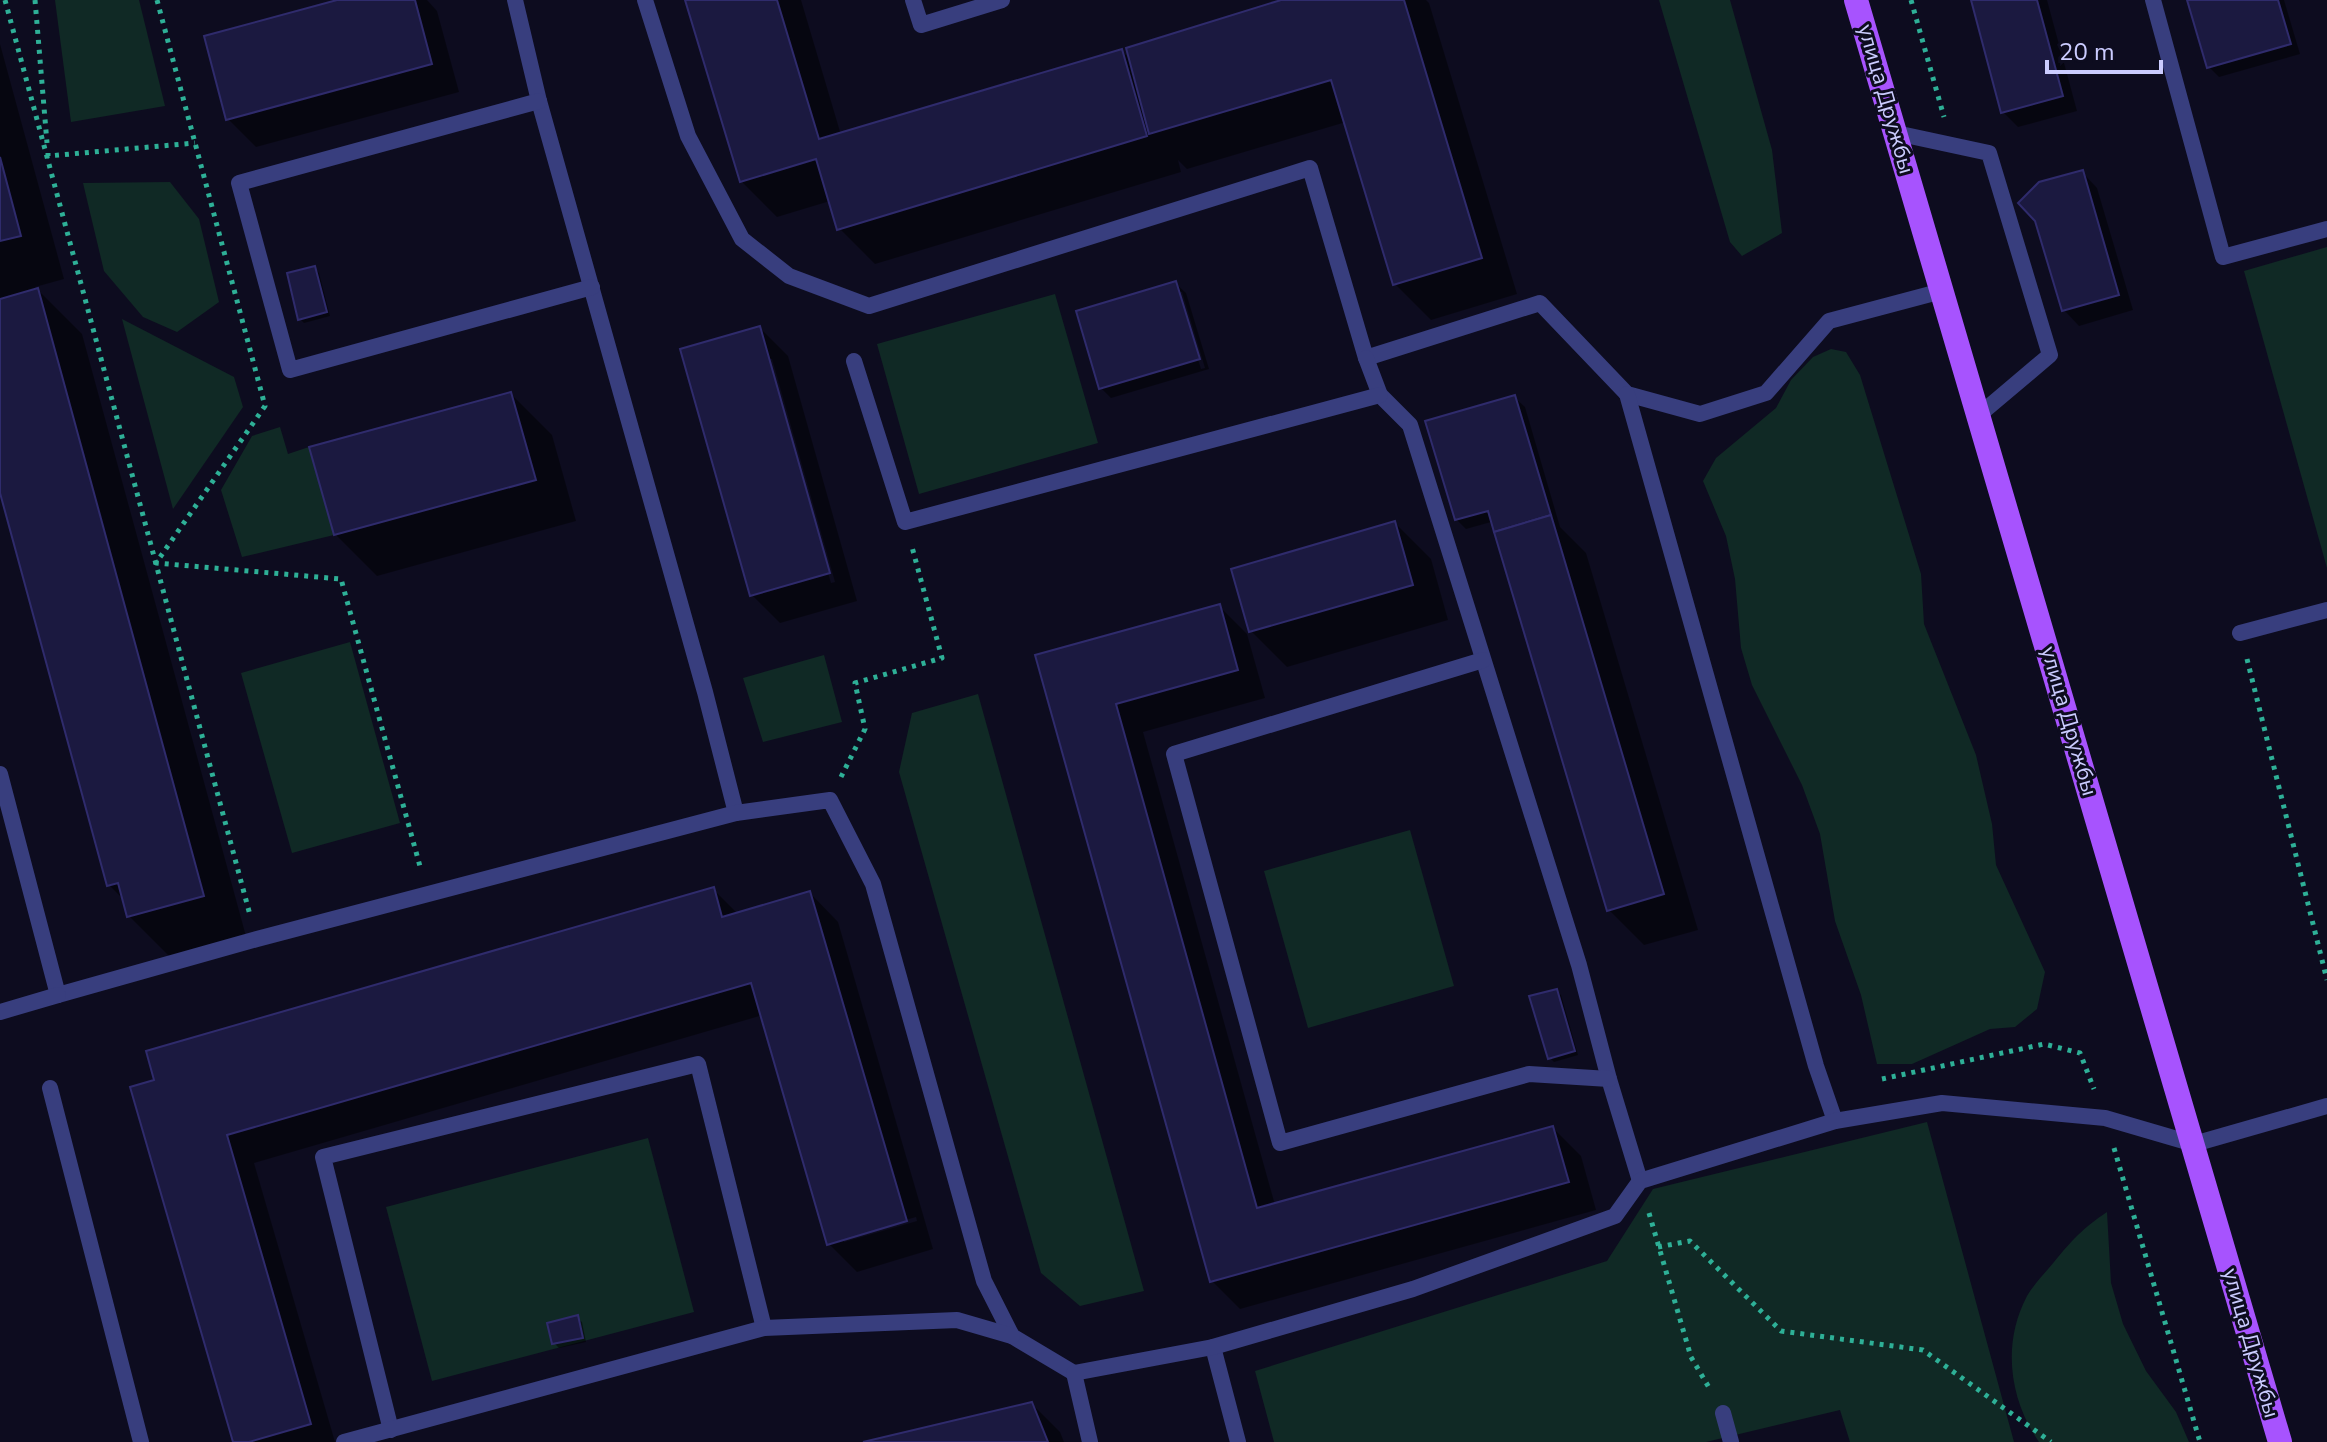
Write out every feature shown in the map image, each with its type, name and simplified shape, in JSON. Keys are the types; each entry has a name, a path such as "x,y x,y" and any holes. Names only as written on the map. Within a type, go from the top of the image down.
{"main road":[{"name":"улица Дружбы","path":"1856,0 2280,1442"}],"street":[{"path":"515,0 539,101 736,813"},
{"path":"645,0 688,136 742,239 789,276 869,306 1310,168 1366,358 1380,395 1410,425 1579,965 1640,1181"},
{"path":"913,0 921,25 1002,0"},
{"path":"2153,0 2223,257 2327,229"},
{"path":"539,101 239,183 290,370 592,287"},
{"path":"1896,133 1989,153 2050,355 1979,415"},
{"path":"1627,394 1700,414 1766,393 1829,321 1942,291"},
{"path":"1366,358 1540,303 1627,394 1816,1066 1835,1121"},
{"path":"854,361 905,522 1380,395"},
{"path":"2240,633 2327,610"},
{"path":"1483,660 1174,754 1280,1143 1529,1074 1609,1079"},
{"path":"0,774 58,995"},
{"path":"0,1012 257,939 736,813 830,800 873,884 984,1281 1012,1336"},
{"path":"391,1430 323,1157 698,1064 764,1328"},
{"path":"50,1088 141,1442"},
{"path":"344,1442 764,1328 957,1320 1012,1336 1074,1373 1213,1347 1413,1289 1615,1216 1640,1181 1835,1121 1942,1103 2105,1118 2194,1144 2327,1106"},
{"path":"1213,1347 1238,1442"},
{"path":"1074,1373 1090,1442"},
{"path":"1723,1413 1731,1442"}],"path":[{"path":"5,0 257,939"},
{"path":"35,0 48,156"},
{"path":"156,563 265,406 157,0"},
{"path":"1911,0 1951,145"},
{"path":"48,156 195,143"},
{"path":"830,800 865,729 855,683 942,658 905,522"},
{"path":"156,563 341,579 427,894"},
{"path":"2240,633 2327,980"},
{"path":"1882,1079 2044,1044 2080,1053 2105,1118 2200,1442"},
{"path":"1640,1181 1691,1357 1723,1413"},
{"path":"1658,1247 1690,1241 1781,1331 1923,1350 2051,1442"}],"green space":[{"path":"55,0 139,0 165,106 71,122"},
{"path":"1659,0 1730,0 1772,150 1782,233 1742,256 1730,242"},
{"path":"170,182 199,219 219,302 177,332 143,317 104,271 83,183"},
{"path":"2327,247 2327,568 2244,271"},
{"path":"1055,294 1098,443 919,494 877,344"},
{"path":"122,319 234,377 243,407 173,509"},
{"path":"1831,349 1846,352 1860,375 1921,574 1924,624 1976,755 1992,824 1996,865 2045,972 2037,1009 2015,1027 1990,1029 1912,1064 1877,1064 1861,995 1835,921 1820,834 1802,785 1752,685 1741,648 1735,579 1726,536 1703,481 1716,458 1776,408 1791,380 1813,357"},
{"path":"280,427 288,454 309,447 334,535 242,557 221,490 252,436"},
{"path":"350,642 400,823 292,853 241,673"},
{"path":"824,655 842,722 763,742 743,678"},
{"path":"978,694 1144,1291 1080,1306 1041,1273 899,772 912,713"},
{"path":"1410,830 1454,986 1308,1028 1264,871"},
{"path":"1927,1122 2014,1442 1850,1442 1840,1410 1706,1442 1274,1442 1255,1371 1607,1261 1653,1189"},
{"path":"648,1138 694,1312 432,1381 386,1207"},
{"path":"2107,1212 2111,1283 2123,1324 2146,1371 2176,1412 2189,1442 2039,1442 2021,1408 2012,1370 2014,1333 2019,1314 2036,1283 2072,1241"}],"building":[{"path":"337,0 415,0 432,64 226,120 204,36"},
{"path":"685,0 777,0 819,139 1122,49 1147,136 837,230 816,159 740,182"},
{"path":"1281,0 1404,0 1482,258 1393,285 1331,80 1149,134 1126,48"},
{"path":"1971,0 2037,0 2063,96 2001,113"},
{"path":"2187,0 2278,0 2291,44 2207,68"},
{"path":"0,157 21,236 0,241"},
{"path":"2083,170 2119,295 2062,311 2035,221 2018,203 2039,182"},
{"path":"315,266 327,312 298,320 287,273"},
{"path":"1176,281 1200,359 1099,389 1076,311"},
{"path":"38,288 204,896 127,917 118,883 107,886 0,493 0,299"},
{"path":"760,326 830,573 750,596 680,349"},
{"path":"511,392 536,480 334,535 309,447"},
{"path":"1515,395 1551,515 1494,532 1488,511 1455,520 1425,421"},
{"path":"1551,515 1664,894 1607,911 1494,532"},
{"path":"1395,521 1413,585 1249,632 1231,569"},
{"path":"1220,604 1238,670 1116,704 1257,1208 1553,1126 1569,1182 1210,1282 1035,655"},
{"path":"714,887 722,917 810,891 907,1221 827,1245 751,983 227,1135 311,1424 249,1442 233,1442 130,1087 154,1080 146,1051"},
{"path":"1557,989 1575,1051 1548,1059 1529,996"},
{"path":"578,1315 583,1338 552,1344 547,1323"},
{"path":"1032,1402 1048,1442 863,1442"}]}
